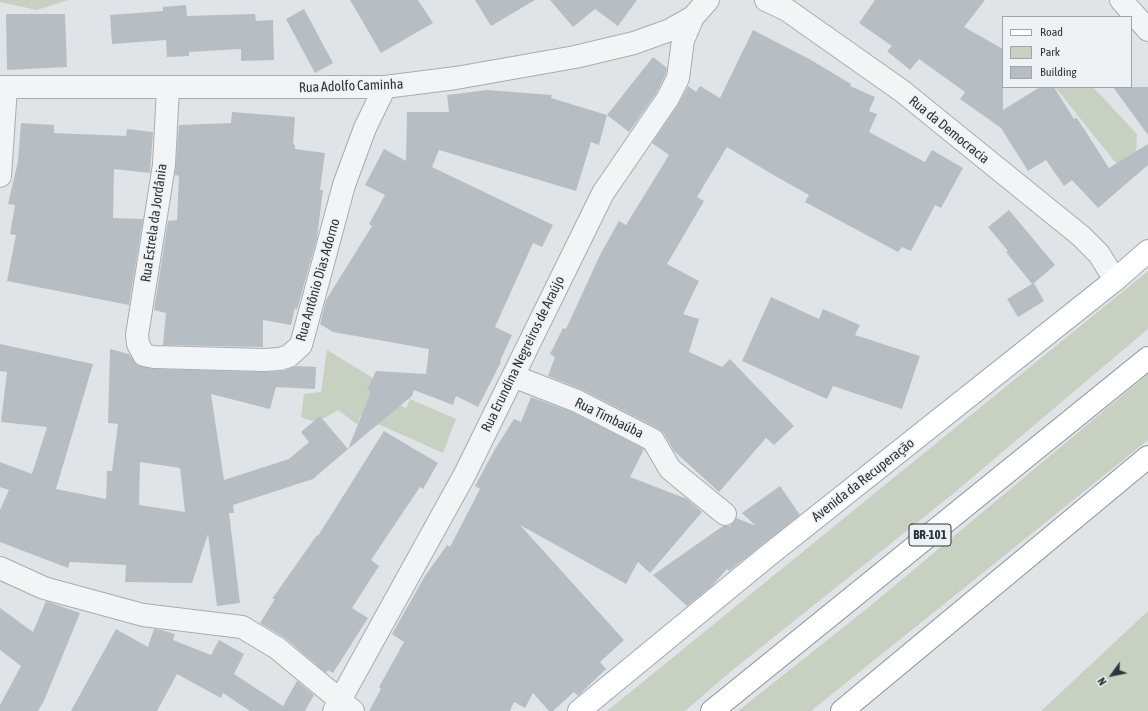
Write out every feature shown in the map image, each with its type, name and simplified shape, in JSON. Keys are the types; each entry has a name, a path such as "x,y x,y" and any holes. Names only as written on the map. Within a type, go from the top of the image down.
{"main road":[{"name":"Avenida da Recuperação","path":"579,711 771,554 1115,280 1148,251"},
{"name":"BR-101","path":"712,711 1148,358"},
{"path":"842,711 1148,457"}],"street":[{"name":"Rua Erundina Negreiros de Araújo","path":"342,707 465,474 603,193 668,98 678,78 683,40 693,17 708,0"},
{"name":"Rua da Democracia","path":"766,0 787,10 902,91 1082,236 1100,254 1115,280"},
{"path":"1121,0 1148,30"},
{"name":"Rua Adolfo Caminha","path":"3,87 385,87 456,78 575,57 634,43 670,30 693,17"},
{"path":"0,176 3,87"},
{"name":"Rua Antônio Dias Adorno","path":"144,355 165,358 275,359 289,356 301,345 344,185 365,128 385,87"},
{"name":"Rua Estrela da Jordânia","path":"144,355 138,344 137,335 164,165 168,88"},
{"name":"Rua Timbaúba","path":"513,376 577,401 653,440 670,469 725,514"},
{"path":"0,568 44,588 143,615 242,627 277,648 342,707"}],"green space":[{"path":"0,0 68,0 37,10 0,2"},
{"path":"1056,88 1094,88 1137,134 1136,155 1119,167"},
{"path":"1148,271 1148,329 954,493 729,673 685,711 607,711"},
{"path":"327,350 373,378 367,390 406,408 410,399 456,419 443,453 360,416 358,425 338,410 325,418 312,421 301,417 304,394 321,392"},
{"path":"1148,374 1148,440 811,711 738,711 869,607"},
{"path":"1148,611 1148,711 1041,711"}],"building":[{"path":"350,0 418,0 433,23 381,53"},
{"path":"475,0 535,0 491,26"},
{"path":"550,0 637,0 618,26 595,9 573,27"},
{"path":"875,0 985,0 964,27 1002,48 1003,110 1038,88 1055,88 1074,119 1077,118 1109,168 1148,144 1148,165 1098,208 1072,180 1064,186 1046,160 1028,171 1001,128 960,99 965,92 919,59 910,70 887,51 892,46 859,23"},
{"path":"186,5 187,16 255,14 256,21 273,20 274,60 241,61 241,49 189,52 189,56 167,57 166,40 112,44 110,15 163,11 163,7"},
{"path":"304,9 333,63 315,73 286,19"},
{"path":"6,14 65,14 67,67 7,70"},
{"path":"753,30 811,60 851,84 850,86 875,97 869,111 877,114 869,132 925,162 932,150 963,168 941,208 935,205 911,251 902,247 898,252 805,202 809,195 727,147 697,197 704,201 667,264 699,281 683,314 699,319 689,352 722,367 730,359 794,426 774,445 766,438 719,492 674,451 664,434 659,429 583,390 548,376 555,357 550,354 563,328 566,329 601,253 619,221 626,225 669,155 652,143 678,105 688,86 696,92 700,86 720,98"},
{"path":"653,57 667,68 666,74 657,92 629,132 607,115"},
{"path":"1148,87 1148,135 1114,88"},
{"path":"487,90 552,95 551,98 607,115 599,145 591,142 576,191 439,150 432,167 553,225 542,247 533,243 495,327 512,335 500,361 501,362 478,407 456,396 453,405 414,390 412,396 348,449 371,392 367,390 376,371 426,374 429,349 333,332 320,324 326,300 372,226 369,224 385,195 365,185 384,149 406,161 407,112 449,112 447,95"},
{"path":"232,112 295,117 293,144 295,145 295,149 325,153 320,190 323,190 317,238 297,310 295,308 291,325 263,320 263,347 163,345 166,313 154,310 168,221 177,220 179,176 175,175 179,125 231,123"},
{"path":"21,123 54,125 54,133 126,136 127,129 153,132 150,173 114,169 113,218 143,219 129,305 7,281 16,235 10,234 15,205 8,204 18,161"},
{"path":"1009,210 1055,265 1034,283 1044,301 1018,317 1007,299 1032,284 988,227"},
{"path":"771,297 819,319 823,309 860,325 855,335 920,356 902,409 833,386 827,399 742,361"},
{"path":"0,344 93,364 56,489 106,499 107,471 112,471 118,424 108,423 110,349 129,354 137,365 154,369 264,372 284,371 297,366 316,367 315,389 276,387 270,409 211,394 224,480 289,459 309,442 301,432 320,416 348,449 313,479 233,505 234,513 229,513 240,603 217,606 208,534 192,583 125,582 126,565 70,562 68,568 0,542 0,510 9,490 0,487 0,462 32,474 47,427 1,422 7,372 0,371","holes":["140,462 180,468 185,512 139,505"]},
{"path":"531,397 572,412 644,449 630,477 687,499 702,512 650,573 638,562 626,584 520,525 624,640 600,662 606,669 578,696 574,692 553,711 549,711 533,693 525,708 514,702 510,711 369,711 381,689 379,687 404,642 392,634 425,576 447,545 450,547 480,489 475,486 495,449 514,419 521,422"},
{"path":"384,431 438,463 423,489 420,487 371,560 379,566 352,608 368,618 333,673 328,670 326,673 285,638 260,623 275,599 272,599 317,535 318,536"},
{"path":"780,486 800,515 729,571 727,569 712,586 687,606 653,575 723,526 730,526 736,518 756,526 742,513"},
{"path":"46,601 80,613 44,701 38,711 0,711 0,705 21,666 0,650 0,608 33,632"},
{"path":"116,629 148,647 154,629 161,630 175,634 173,640 211,655 219,640 244,654 234,674 283,706 297,681 314,695 305,711 250,711 223,693 221,698 177,674 157,711 71,711"}]}
